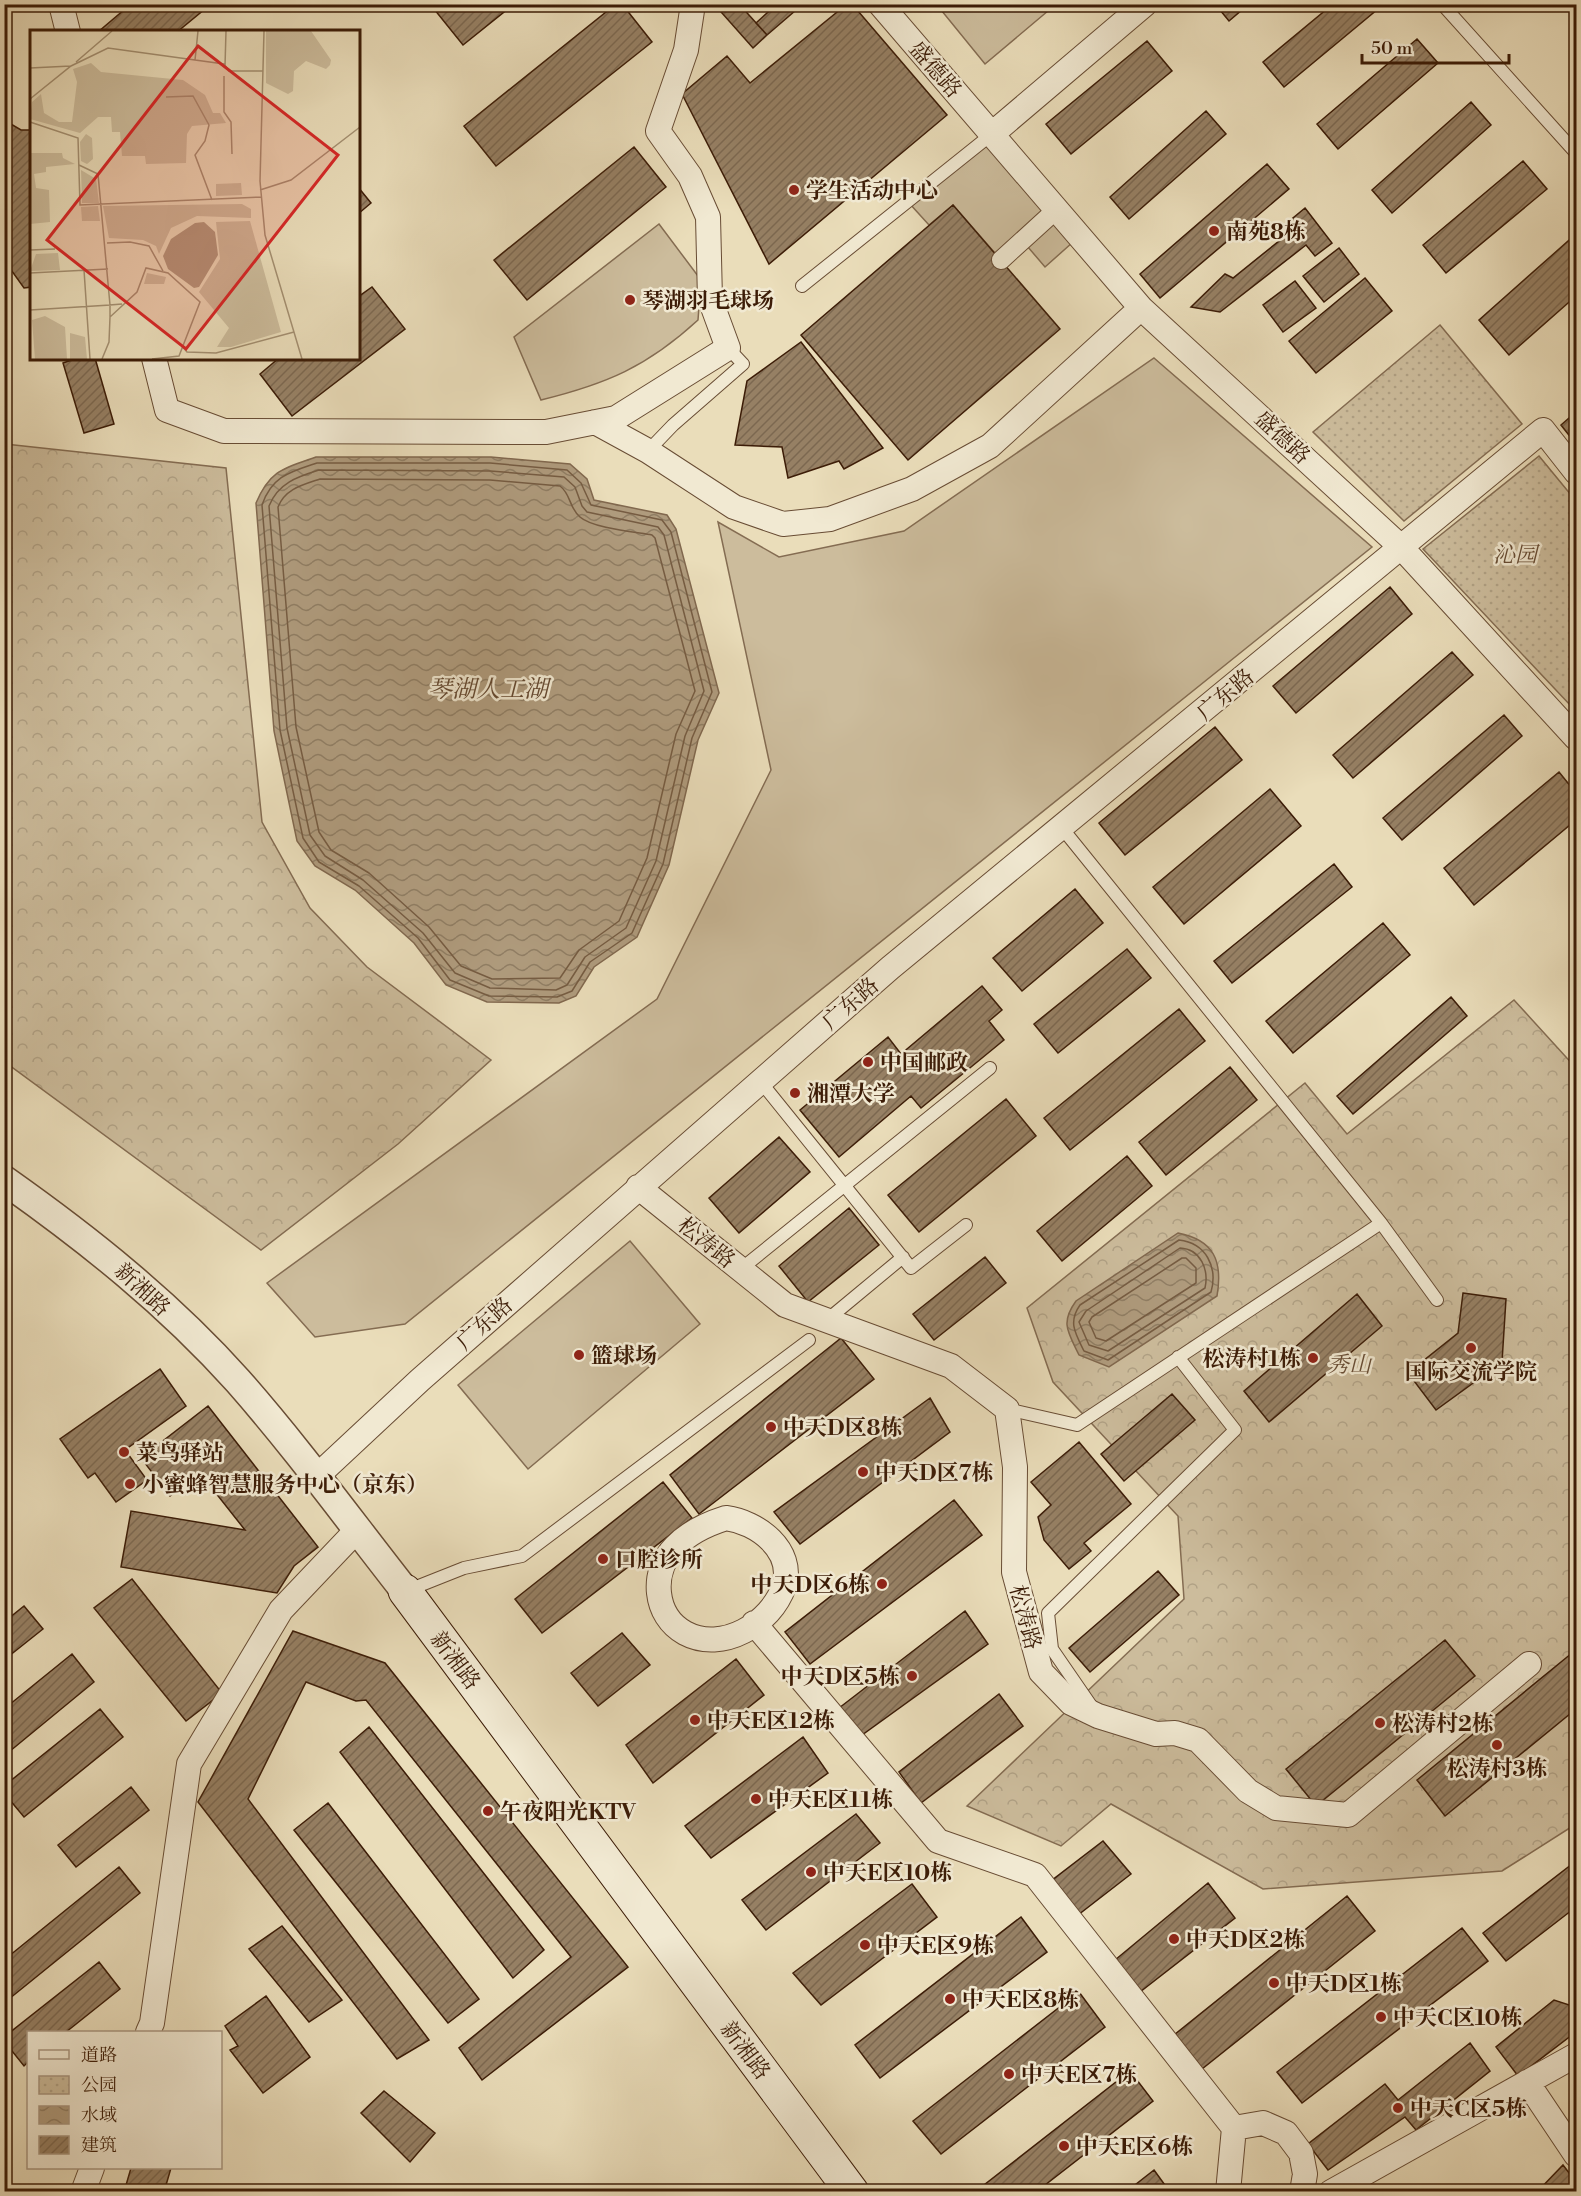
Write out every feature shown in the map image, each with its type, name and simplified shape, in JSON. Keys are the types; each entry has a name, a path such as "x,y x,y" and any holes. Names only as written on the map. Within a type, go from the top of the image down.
{"main road":[{"name":"新湘路","path":"405,1591 852,2192"}],"street":[{"path":"61,4 68,30"},
{"path":"154,360 167,410 224,430 546,432 616,418 728,348 710,299 708,217 690,176 658,131 686,50 693,4"},
{"name":"盛德路","path":"880,4 1141,308 1401,547 1576,738"},
{"path":"992,134 1145,4"},
{"path":"1000,260 1056,210"},
{"path":"595,422 648,450 734,507 783,524 831,519 912,489 990,446 1141,308"},
{"name":"广东路","path":"315,1478 420,1380 890,968 1543,430 1576,472"},
{"name":"新湘路","path":"4,1180 75,1230 149,1293 237,1380 405,1591"},
{"name":"松涛路","path":"638,1187 785,1305 951,1365 1007,1409 1015,1467 1014,1572 1041,1672 1071,1703 1098,1716 1156,1734 1175,1733 1198,1740 1248,1791 1276,1808 1348,1815 1529,1664"},
{"path":"726,1518 742,1520 761,1530 775,1545 784,1563 785,1583 771,1608 754,1623 737,1636 716,1640 696,1639 675,1628 662,1609 657,1588 673,1548 707,1524 726,1518"},
{"path":"148,2031 152,2023 189,1764 280,1610 357,1530"},
{"path":"754,1623 939,1841 1035,1875 1234,2128 1228,2192"},
{"path":"1332,2192 1576,2055"},
{"path":"1527,2082 1576,2156"},
{"path":"1234,2128 1263,2123 1286,2133 1301,2152 1305,2174 1302,2192"},
{"path":"82,2192 92,2169"}],"lane":[{"path":"1442,4 1576,153"},
{"path":"802,286 992,134"},
{"path":"648,450 743,364 728,348"},
{"path":"1062,828 1381,1223 1437,1300"},
{"path":"741,1269 990,1068"},
{"path":"760,1081 911,1268 966,1225"},
{"path":"1007,1409 1077,1425 1381,1223"},
{"path":"827,1320 903,1257"},
{"path":"405,1591 464,1569 522,1556 809,1340"},
{"path":"1098,1716 1052,1649 1048,1613 1235,1430 1178,1357"}],"green space":[{"path":"937,4 1055,5 985,64"},
{"path":"986,143 1073,242 1045,267 1022,240 1001,260 953,205 929,225 910,204"},
{"name":"琴湖羽毛球场","path":"659,224 701,280 698,320 661,350 625,372 586,387 541,400 514,337"},
{"path":"1440,325 1522,424 1404,521 1313,432"},
{"path":"1154,358 1372,547 405,1324 315,1337 267,1283 657,999 771,770 718,522 779,557 904,531"},
{"path":"5,444 226,468 262,822 310,908 367,967 491,1060 398,1144 261,1250 5,1062"},
{"name":"沁园","path":"1539,456 1576,501 1576,705 1571,706 1423,549"},
{"name":"秀山","path":"1514,1000 1576,1068 1576,1824 1502,1871 1263,1889 1111,1804 1061,1846 967,1806 1184,1599 1178,1516 1053,1382 1027,1308 1305,1083 1347,1134"},
{"name":"篮球场","path":"630,1241 700,1324 528,1469 458,1385"}],"water":[{"name":"琴湖人工湖","path":"316,457 491,457 570,464 587,479 594,500 667,515 676,529 719,693 698,740 669,865 637,937 594,967 576,996 559,1003 487,1002 446,985 414,943 355,890 315,866 297,841 274,731 256,503 267,483 279,472"},
{"path":"1178,1233 1200,1241 1213,1254 1218,1272 1217,1296 1109,1367 1079,1355 1067,1328 1068,1315 1076,1301"}],"building":[{"path":"131,4 211,4 179,30 100,30"},
{"path":"430,4 514,4 463,45"},
{"path":"616,4 622,4 652,42 496,166 464,126"},
{"path":"714,4 739,4 767,35 753,48"},
{"path":"777,4 803,4 767,35 756,23"},
{"name":"学生活动中心","path":"847,4 852,4 947,115 769,264 682,94 727,56 750,83"},
{"path":"1215,4 1249,4 1229,21"},
{"path":"1333,4 1384,4 1284,87 1263,62"},
{"path":"1417,39 1438,63 1338,149 1317,124"},
{"path":"1147,41 1172,71 1071,154 1046,124"},
{"path":"1471,102 1491,125 1392,213 1372,190"},
{"path":"1206,111 1226,134 1129,219 1110,197"},
{"path":"4,120 21,130 30,130 30,287 24,288 4,260"},
{"path":"634,147 666,187 527,300 494,260"},
{"path":"1523,161 1547,189 1446,273 1423,245"},
{"name":"南苑8栋","path":"1267,164 1289,189 1160,298 1140,274"},
{"path":"360,189 371,203 360,212"},
{"path":"953,205 1060,329 908,460 801,335"},
{"path":"1305,208 1332,243 1315,256 1306,245 1220,312 1191,307 1225,274 1233,278 1294,229 1288,222"},
{"path":"1576,234 1576,296 1509,355 1479,320"},
{"path":"1339,248 1359,274 1324,302 1303,276"},
{"path":"1365,278 1392,311 1316,373 1289,341"},
{"path":"1295,281 1316,308 1283,332 1263,305"},
{"path":"372,287 405,329 292,416 260,374 277,360 360,360 360,296"},
{"path":"801,342 883,448 844,469 839,461 788,478 782,447 735,445 747,381"},
{"path":"71,360 96,360 114,424 84,433 63,363"},
{"path":"1576,412 1576,444 1561,425"},
{"path":"1390,587 1412,614 1296,713 1273,686"},
{"path":"1452,652 1473,675 1353,778 1333,755"},
{"path":"1504,715 1522,736 1402,840 1383,818"},
{"path":"1215,727 1242,760 1125,855 1099,823"},
{"path":"1559,772 1576,793 1576,820 1474,905 1444,868"},
{"path":"1270,789 1301,826 1184,924 1153,887"},
{"path":"1334,864 1352,887 1232,983 1214,961"},
{"path":"1075,889 1103,923 1022,991 993,958"},
{"path":"1383,923 1410,955 1293,1053 1266,1021"},
{"path":"1127,949 1151,978 1058,1053 1034,1024"},
{"path":"982,986 1002,1010 989,1021 1004,1040 921,1108 911,1096 839,1157 800,1110 888,1037 901,1054"},
{"path":"1451,997 1467,1016 1353,1114 1337,1096"},
{"path":"1179,1009 1205,1041 1070,1150 1044,1118"},
{"path":"1230,1067 1257,1100 1166,1175 1139,1142"},
{"path":"1006,1099 1036,1136 919,1232 888,1195"},
{"path":"779,1137 810,1172 739,1233 709,1198"},
{"path":"1127,1156 1152,1186 1062,1261 1037,1231"},
{"path":"849,1208 879,1245 808,1302 779,1266"},
{"path":"985,1257 1006,1283 934,1340 913,1314"},
{"name":"国际交流学院","path":"1463,1293 1506,1299 1502,1362 1436,1410 1408,1373 1458,1333"},
{"name":"松涛村1栋","path":"1357,1294 1382,1326 1269,1422 1244,1391"},
{"name":"中天D区8栋","path":"841,1338 874,1379 699,1514 670,1475"},
{"path":"160,1369 186,1406 125,1450 147,1480 116,1502 95,1473 88,1478 60,1439"},
{"path":"1172,1394 1195,1420 1124,1481 1101,1454"},
{"name":"中天D区7栋","path":"930,1398 950,1432 800,1544 774,1512"},
{"path":"208,1406 318,1547 294,1566 277,1593 121,1567 131,1511 245,1530 200,1473 170,1496 141,1458"},
{"path":"1079,1442 1131,1504 1084,1543 1091,1551 1069,1569 1044,1540 1038,1517 1051,1505 1031,1482"},
{"name":"口腔诊所","path":"663,1482 692,1518 542,1633 515,1599"},
{"name":"中天D区6栋","path":"954,1500 982,1535 810,1664 785,1632"},
{"path":"1158,1571 1179,1595 1090,1672 1069,1648"},
{"path":"132,1579 222,1693 186,1721 94,1608"},
{"path":"24,1606 43,1629 4,1660 4,1622"},
{"name":"中天D区5栋","path":"965,1611 988,1644 862,1735 839,1708"},
{"path":"293,1631 385,1663 628,1967 482,2080 459,2048 571,1957 366,1700 356,1701 306,1682 248,1799 429,2040 397,2059 198,1802"},
{"path":"622,1633 650,1665 598,1706 571,1673"},
{"name":"松涛村2栋","path":"1445,1640 1475,1676 1316,1806 1286,1769"},
{"name":"松涛村3栋","path":"1572,1653 1576,1659 1576,1709 1445,1816 1417,1780"},
{"path":"72,1654 94,1682 4,1756 4,1709"},
{"name":"中天E区12栋","path":"736,1659 764,1695 653,1783 626,1745"},
{"path":"999,1694 1023,1726 921,1803 899,1772"},
{"path":"100,1709 123,1737 24,1817 4,1793 4,1786"},
{"path":"369,1727 544,1950 513,1978 340,1752"},
{"name":"中天E区11栋","path":"803,1737 828,1773 711,1858 685,1826"},
{"path":"131,1787 149,1810 76,1867 58,1845"},
{"path":"328,1803 479,1999 448,2023 294,1830"},
{"name":"中天E区10栋","path":"856,1814 880,1843 766,1930 742,1900"},
{"path":"1103,1841 1131,1874 1078,1915 1051,1881"},
{"path":"1576,1861 1576,1907 1506,1961 1483,1933"},
{"path":"119,1867 140,1893 4,2003 4,1960"},
{"name":"中天D区2栋","path":"1208,1883 1235,1918 1140,1992 1115,1960"},
{"name":"中天E区9栋","path":"912,1884 937,1917 821,2005 793,1973"},
{"name":"中天D区1栋","path":"1347,1896 1375,1931 1202,2069 1174,2035"},
{"name":"中天E区8栋","path":"1021,1917 1047,1952 880,2078 855,2045"},
{"path":"282,1926 342,2000 309,2022 249,1949"},
{"name":"中天C区10栋","path":"1462,1928 1488,1961 1302,2103 1277,2072"},
{"path":"99,1962 120,1989 67,2031 27,2031 27,2063 24,2066 4,2041 4,2037"},
{"name":"中天E区7栋","path":"1079,1992 1105,2027 941,2154 913,2121"},
{"path":"266,1996 310,2057 263,2093 230,2050 238,2046 225,2026"},
{"path":"1576,1998 1576,2032 1518,2076 1496,2047 1554,2000 1569,2005"},
{"name":"中天C区5栋","path":"1470,2043 1490,2071 1416,2130 1405,2117 1328,2170 1308,2144 1385,2084 1398,2100"},
{"name":"中天E区6栋","path":"1130,2071 1153,2101 1036,2192 975,2192"},
{"path":"384,2091 435,2133 410,2162 361,2113"},
{"path":"1563,2165 1576,2182 1576,2192 1537,2192"},
{"path":"131,2169 171,2169 164,2192 124,2192"},
{"path":"1154,2170 1170,2192 1126,2192"}],"place":[{"name":"学生活动中心","path":"794,190"},
{"name":"南苑8栋","path":"1214,231"},
{"name":"琴湖羽毛球场","path":"630,300"},
{"name":"中国邮政","path":"868,1062"},
{"name":"湘潭大学","path":"795,1093"},
{"name":"国际交流学院","path":"1471,1348"},
{"name":"篮球场","path":"579,1355"},
{"name":"松涛村1栋","path":"1313,1358"},
{"name":"中天D区8栋","path":"771,1427"},
{"name":"菜鸟驿站","path":"124,1452"},
{"name":"中天D区7栋","path":"863,1472"},
{"name":"小蜜蜂智慧服务中心（京东）","path":"130,1484"},
{"name":"口腔诊所","path":"603,1559"},
{"name":"中天D区6栋","path":"882,1584"},
{"name":"中天D区5栋","path":"912,1676"},
{"name":"中天E区12栋","path":"695,1720"},
{"name":"松涛村2栋","path":"1380,1723"},
{"name":"松涛村3栋","path":"1497,1745"},
{"name":"中天E区11栋","path":"756,1799"},
{"name":"午夜阳光KTV","path":"488,1811"},
{"name":"中天E区10栋","path":"811,1872"},
{"name":"中天D区2栋","path":"1174,1939"},
{"name":"中天E区9栋","path":"865,1945"},
{"name":"中天D区1栋","path":"1274,1983"},
{"name":"中天E区8栋","path":"950,1999"},
{"name":"中天C区10栋","path":"1381,2017"},
{"name":"中天E区7栋","path":"1009,2074"},
{"name":"中天C区5栋","path":"1398,2108"},
{"name":"中天E区6栋","path":"1064,2146"}]}
